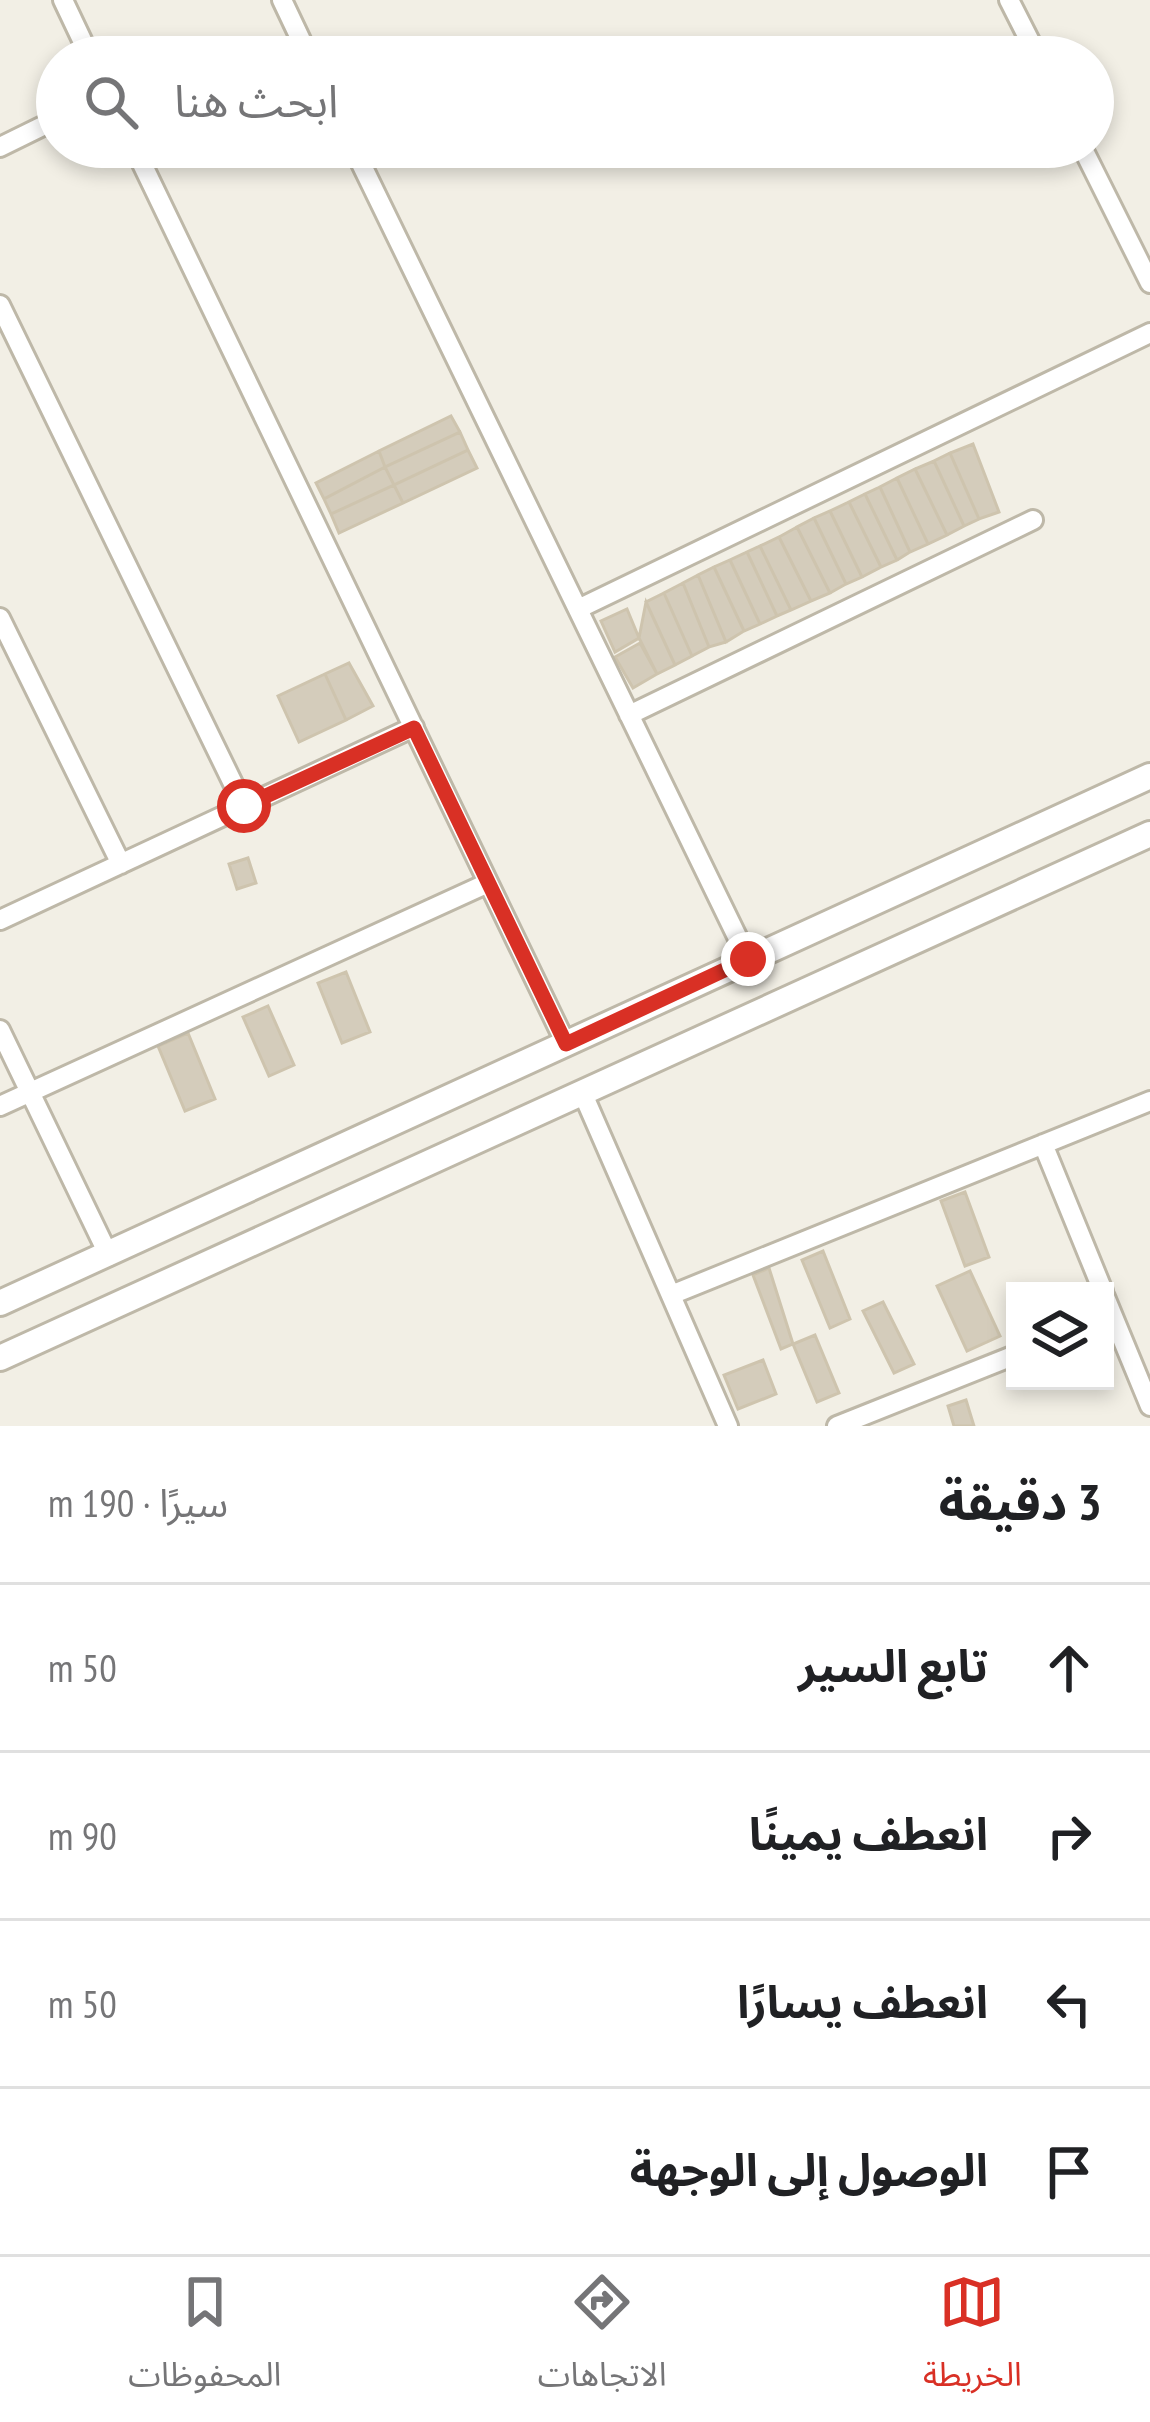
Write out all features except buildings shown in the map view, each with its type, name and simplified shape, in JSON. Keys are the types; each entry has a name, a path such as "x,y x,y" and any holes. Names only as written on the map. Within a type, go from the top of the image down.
{"street":[{"path":"63,0 80,36"},
{"path":"282,0 299,36"},
{"path":"1010,0 1028,36"},
{"path":"0,147 36,129"},
{"path":"144,168 566,1044"},
{"path":"363,168 748,959"},
{"path":"1092,168 1150,284"},
{"path":"0,305 244,806"},
{"path":"578,609 1150,333"},
{"path":"629,716 1034,520"},
{"path":"0,618 121,864"},
{"path":"0,920 414,728"},
{"path":"0,1303 1150,776"},
{"path":"0,1358 1150,834"},
{"path":"0,1106 488,883"},
{"path":"0,1030 110,1256"},
{"path":"584,1094 728,1426"},
{"path":"670,1295 1150,1100"},
{"path":"1042,1144 1099,1282"},
{"path":"1114,1329 1150,1406"},
{"path":"837,1426 1006,1359"}],"route":[{"path":"244,806 414,728 566,1044 748,959"}]}
